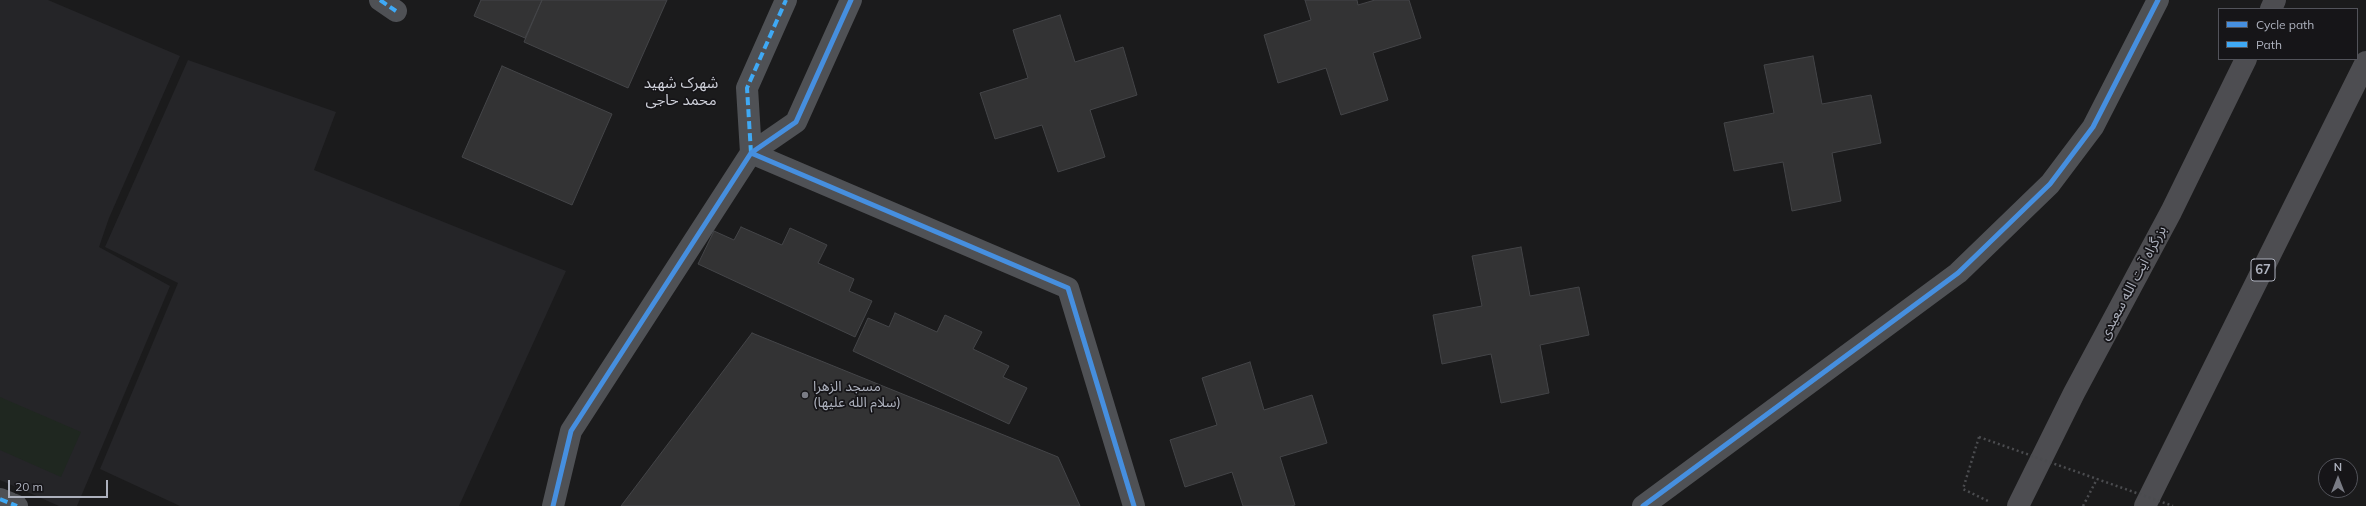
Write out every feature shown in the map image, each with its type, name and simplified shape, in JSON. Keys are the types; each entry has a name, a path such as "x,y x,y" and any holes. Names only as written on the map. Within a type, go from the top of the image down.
{"highway":[{"name":"بزرگراه آیت الله سعیدی","path":"2018,506 2074,393 2171,212 2246,60"},
{"name":"67","path":"2145,506 2366,62"}],"street":[{"path":"751,153 747,88 786,0"},
{"path":"553,506 571,432 751,153 796,122 851,0"},
{"path":"1643,506 1958,273 2050,184 2093,127 2158,0"},
{"path":"751,153 1068,288 1134,506"},
{"path":"0,499 17,506"}],"path":[{"path":"1991,503 1963,490 1979,437 2173,506"},
{"path":"2083,506 2096,479"}],"shaded area":[{"path":"0,0 48,0 180,56 109,218 99,247 170,286 77,506 59,506 0,480"},
{"path":"188,60 336,112 314,170 566,271 459,506 180,506 100,469 178,283 105,247"},
{"path":"0,397 81,432 61,477 0,450"}],"building":[{"path":"481,0 542,0 525,38 474,16"},
{"path":"542,0 667,0 628,88 524,42"},
{"path":"1305,0 1357,0 1358,5 1375,0 1409,0 1421,38 1373,53 1388,100 1341,115 1326,68 1278,83 1264,35 1311,20"},
{"path":"1060,15 1075,62 1123,47 1137,95 1090,110 1105,157 1058,172 1042,125 995,139 980,93 1028,78 1013,30"},
{"path":"1813,56 1822,104 1871,95 1881,143 1832,153 1841,201 1792,211 1783,162 1734,171 1724,123 1774,113 1764,65"},
{"path":"502,66 612,114 572,205 462,157"},
{"path":"741,227 782,245 790,228 827,245 818,263 854,279 849,291 872,301 855,337 698,264 714,231 734,240"},
{"path":"1521,247 1530,296 1579,287 1589,335 1540,345 1549,393 1501,403 1491,354 1442,364 1433,315 1482,306 1472,256"},
{"path":"895,313 937,332 945,315 982,332 973,349 1009,366 1003,377 1027,388 1009,424 853,351 868,318 889,327"},
{"name":"مسجد الزهرا (سلام الله علیها)","path":"752,333 1058,457 1080,506 621,506"},
{"path":"1250,362 1264,410 1312,395 1327,443 1280,457 1295,505 1243,506 1232,472 1185,487 1170,440 1217,425 1202,378"}],"marked path":[{"path":"380,0 396,11"},
{"path":"751,153 747,88 786,0"},
{"path":"0,499 17,506"}],"cycle path":[{"path":"553,506 571,431 751,153 796,122 851,0"},
{"path":"1643,506 1958,273 2050,184 2093,127 2158,0"},
{"path":"751,153 1068,288 1134,506"}],"place":[{"name":"مسجد الزهرا (سلام الله علیها)","path":"805,395"}],"district":[{"name":"شهرک شهید محمد حاجی","path":"681,92"}]}
